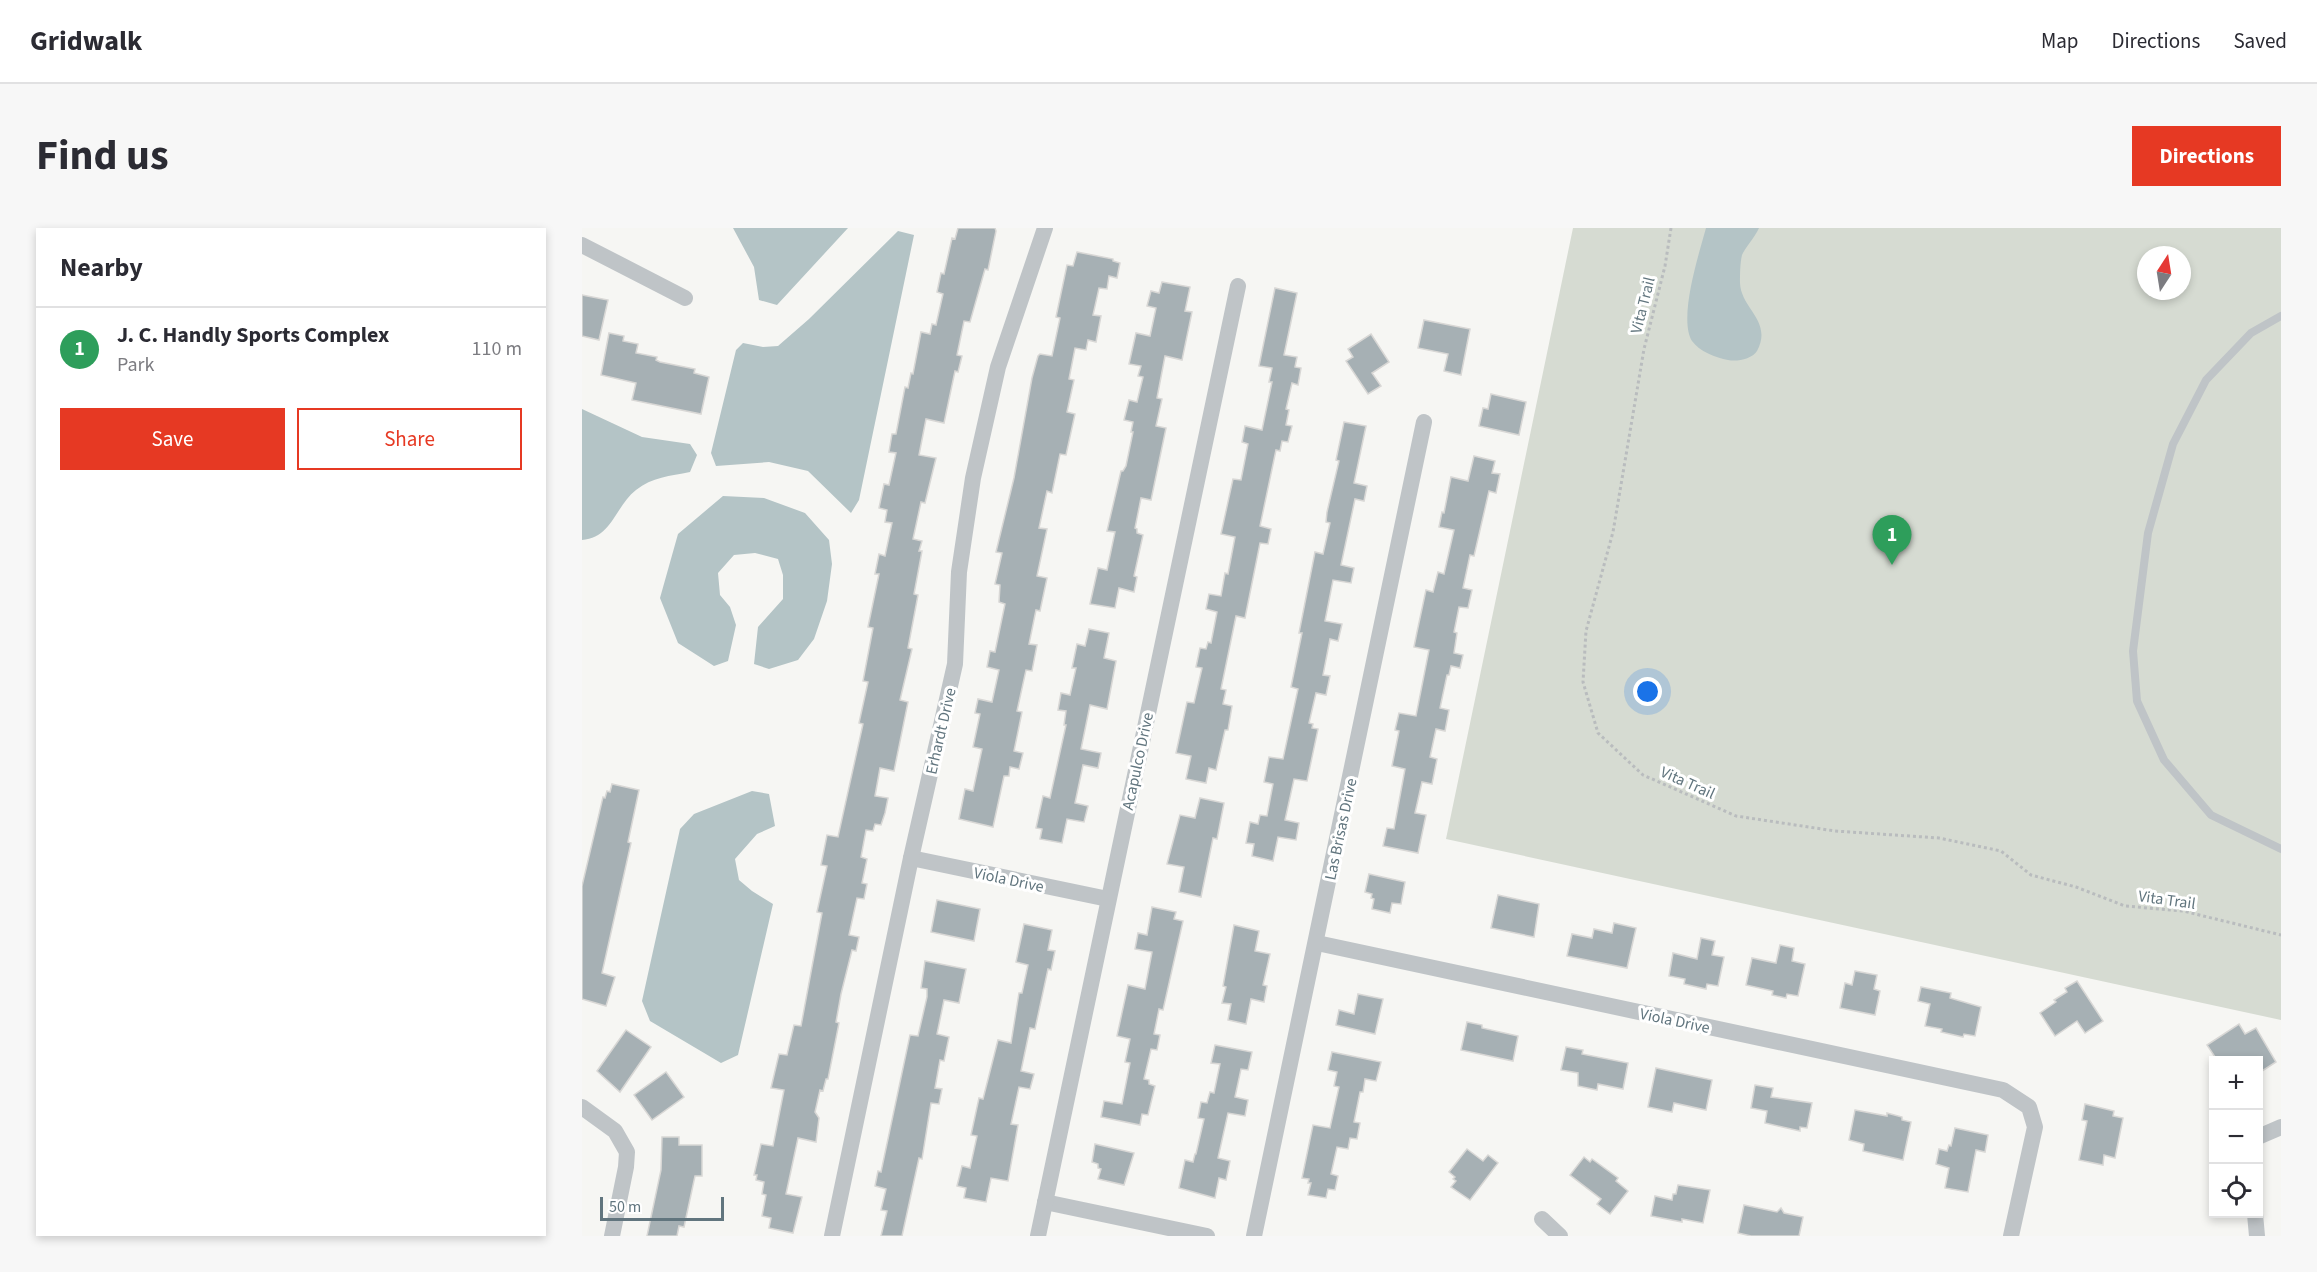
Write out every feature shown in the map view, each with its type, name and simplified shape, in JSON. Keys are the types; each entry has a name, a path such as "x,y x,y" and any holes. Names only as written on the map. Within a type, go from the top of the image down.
{"street":[{"name":"Erhardt Drive","path":"832,1236 911,858 955,664 959,572 973,478 987,410 998,367 1045,228"},
{"path":"582,245 685,298"},
{"name":"Acapulco Drive","path":"1038,1236 1238,286"},
{"name":"Las Brisas Drive","path":"1254,1236 1424,422"},
{"name":"Viola Drive","path":"911,858 1108,899"},
{"name":"Viola Drive","path":"1317,943 2003,1090 2029,1107 2035,1127 2011,1236"},
{"path":"582,1107 615,1131 627,1152 612,1236"},
{"path":"2263,1135 2281,1127"},
{"path":"1045,1202 1207,1236"},
{"path":"2256,1218 2258,1236"},
{"path":"1542,1219 1560,1236"}],"lane":[{"path":"2281,316 2252,333 2206,380 2173,444 2148,533 2133,651 2137,701 2164,760 2211,815 2281,849"}],"path":[{"name":"Vita Trail","path":"1671,228 1665,266 1644,349 1613,532 1586,631 1583,682 1598,733 1643,775 1736,816 1835,831 1939,838 2001,851 2031,876 2076,887 2125,906 2183,911 2281,935"}],"shaded area":[{"path":"733,228 848,228 777,305 759,300 754,267"},
{"path":"1573,228 2281,228 2281,1020 1446,839"},
{"path":"1706,228 1759,228 1742,255 1740,283 1745,300 1759,323 1761,341 1755,354 1744,359 1728,360 1708,354 1695,345 1688,331 1688,302"},
{"path":"898,231 914,235 859,500 851,513 808,471 769,462 716,466 711,453 736,350 743,343 763,347 778,346 809,319"},
{"path":"582,409 642,437 690,444 697,455 690,472 648,482 629,496 607,527 592,538 582,540"},
{"path":"723,496 764,498 805,513 829,540 832,564 827,601 814,639 798,660 769,669 754,664 758,627 783,599 783,575 778,559 755,553 734,555 718,573 720,595 730,607 736,625 728,661 714,666 678,643 660,598 678,534"},
{"path":"752,791 769,794 775,826 757,834 735,859 739,880 773,904 738,1055 721,1063 650,1021 642,1001 680,829 694,814"}],"building":[{"path":"958,228 995,228 996,231 988,270 985,269 970,322 964,321 957,355 962,356 958,372 955,371 944,423 926,419 919,455 936,458 925,503 921,502 913,539 922,541 919,551 922,551 914,594 918,595 908,648 912,649 900,700 908,702 894,771 880,768 875,796 888,798 885,813 881,825 875,824 873,831 866,830 861,857 867,859 862,883 867,884 864,899 857,898 849,935 859,937 856,951 852,950 841,994 836,1022 839,1023 828,1079 826,1079 823,1091 820,1090 815,1112 819,1118 816,1142 798,1138 786,1194 802,1197 793,1233 769,1228 771,1218 762,1216 766,1195 762,1194 764,1182 756,1180 757,1175 754,1175 761,1144 773,1146 784,1090 771,1088 779,1054 787,1055 794,1025 801,1026 822,913 817,912 827,866 821,865 827,835 838,837 863,724 859,723 868,682 863,681 873,628 868,627 879,574 875,574 879,554 885,556 892,523 885,522 887,510 879,508 884,484 889,485 896,453 889,452 892,434 896,434 905,387 908,388 911,373 913,374 921,332 930,334 932,324 936,325 943,294 937,292 941,273 944,274 952,238 955,239"},
{"path":"1077,252 1113,259 1120,263 1117,278 1109,276 1107,289 1099,288 1093,315 1101,316 1096,342 1088,340 1086,350 1075,348 1069,379 1074,380 1067,412 1075,414 1066,455 1060,454 1052,493 1047,491 1039,528 1047,529 1037,576 1047,578 1040,611 1036,610 1029,644 1037,645 1032,671 1026,670 1017,711 1022,712 1014,751 1023,753 1019,769 1010,767 1009,776 1004,776 993,827 959,819 965,789 973,791 982,749 973,747 980,714 975,713 978,699 992,702 999,670 987,667 990,651 995,652 1005,604 999,602 1000,585 995,584 1002,553 996,552 1014,478 1032,378 1038,356 1040,354 1052,356 1060,318 1056,317 1067,265 1073,266"},
{"path":"1162,282 1190,287 1185,311 1192,312 1182,360 1165,356 1157,398 1162,399 1156,426 1166,428 1151,500 1141,498 1135,528 1137,533 1143,535 1134,576 1137,577 1134,592 1119,588 1115,608 1090,604 1098,568 1107,570 1115,532 1107,531 1121,471 1126,466 1133,432 1131,432 1133,422 1124,420 1129,400 1137,402 1143,377 1138,376 1141,366 1129,364 1136,333 1150,336 1156,308 1147,306 1151,291 1159,293"},
{"path":"1275,288 1297,293 1284,355 1297,357 1295,367 1301,368 1298,385 1292,383 1286,409 1289,410 1286,425 1292,426 1288,442 1282,441 1280,451 1276,450 1260,526 1271,529 1268,544 1260,543 1245,618 1236,616 1221,689 1226,690 1223,704 1232,706 1228,730 1225,730 1216,770 1209,768 1206,783 1186,779 1191,756 1176,753 1187,702 1194,703 1202,668 1196,667 1200,648 1206,649 1208,642 1211,643 1217,612 1206,609 1209,594 1221,596 1225,573 1228,574 1235,537 1221,534 1233,479 1241,480 1248,444 1242,442 1245,426 1262,430 1272,382 1269,382 1272,368 1259,366"},
{"path":"582,295 608,300 599,340 582,336"},
{"path":"1424,320 1470,329 1461,375 1444,371 1448,354 1418,348"},
{"path":"609,333 624,336 623,341 638,344 636,353 657,357 656,360 660,362 695,369 694,373 709,377 701,414 632,400 636,383 601,375"},
{"path":"1371,334 1389,362 1372,373 1381,386 1368,394 1346,361 1353,357 1348,349"},
{"path":"1491,394 1526,402 1519,435 1479,426 1483,408 1488,409"},
{"path":"1344,422 1366,426 1354,483 1367,486 1364,501 1355,499 1341,565 1354,568 1351,583 1333,580 1325,621 1342,624 1338,641 1330,639 1323,675 1330,676 1326,695 1316,693 1309,723 1313,724 1312,728 1318,729 1307,781 1294,779 1285,820 1299,823 1296,840 1278,837 1273,861 1252,856 1254,844 1246,843 1250,822 1258,824 1260,815 1267,816 1273,784 1264,782 1269,757 1283,759 1298,689 1291,687 1302,633 1299,633 1315,552 1323,554 1330,523 1326,522 1327,512 1339,461 1336,460"},
{"path":"1474,456 1495,461 1492,473 1500,474 1496,493 1489,491 1474,556 1470,555 1463,588 1472,590 1468,608 1459,607 1454,632 1457,633 1454,653 1463,655 1460,668 1451,666 1449,675 1447,675 1440,708 1449,710 1445,731 1436,729 1430,757 1437,759 1432,784 1422,782 1415,813 1426,815 1418,853 1383,846 1387,828 1394,829 1405,769 1392,766 1399,731 1395,730 1399,713 1416,716 1429,650 1414,647 1417,632 1426,590 1433,592 1438,572 1444,574 1454,530 1439,527 1442,512 1444,513 1451,477 1468,481"},
{"path":"1089,629 1109,633 1104,658 1116,661 1107,709 1090,705 1081,749 1101,753 1098,768 1083,765 1075,803 1088,806 1084,822 1067,819 1062,843 1040,839 1042,829 1036,828 1043,796 1050,798 1066,725 1064,725 1066,711 1058,710 1061,693 1070,695 1076,668 1072,668 1077,644 1085,646"},
{"path":"612,784 639,790 628,842 631,843 602,973 615,977 606,1006 582,999 582,886 603,797 605,798 607,791 610,792"},
{"path":"1200,798 1224,803 1217,839 1213,838 1201,897 1179,892 1184,867 1167,864 1180,815 1195,818"},
{"path":"1369,874 1405,882 1401,904 1392,903 1390,913 1372,909 1374,899 1371,898 1372,894 1365,892"},
{"path":"1498,895 1539,904 1534,937 1491,928"},
{"path":"937,900 980,909 974,941 931,932"},
{"path":"1152,907 1176,912 1174,919 1183,921 1163,1010 1159,1009 1154,1034 1160,1035 1157,1050 1151,1049 1144,1079 1149,1080 1149,1084 1155,1086 1148,1115 1142,1114 1140,1125 1101,1117 1104,1101 1122,1104 1130,1063 1125,1062 1130,1039 1117,1036 1128,985 1145,989 1152,952 1135,949 1138,933 1147,935"},
{"path":"1614,923 1636,928 1627,968 1567,956 1572,934 1592,938 1594,929 1612,933"},
{"path":"1024,924 1052,930 1048,950 1055,951 1051,970 1048,969 1035,1029 1030,1028 1021,1071 1034,1074 1030,1089 1019,1087 1011,1124 1018,1125 1008,1181 991,1178 986,1202 964,1198 966,1188 957,1186 962,1166 970,1168 977,1136 971,1135 979,1098 983,1099 998,1040 1011,1043 1019,993 1022,993 1028,965 1016,962"},
{"path":"1234,925 1259,931 1255,951 1270,954 1263,985 1267,986 1264,1002 1251,999 1246,1024 1228,1020 1231,1004 1222,1003"},
{"path":"1701,938 1715,941 1712,955 1724,957 1718,986 1707,984 1706,989 1684,984 1685,979 1669,976 1673,953 1697,959"},
{"path":"1780,945 1794,948 1792,961 1805,964 1798,996 1787,994 1786,998 1772,995 1773,991 1746,985 1752,958 1776,963"},
{"path":"925,961 966,969 959,1003 944,1000 937,1034 949,1037 944,1061 940,1060 935,1088 942,1089 939,1104 931,1103 922,1159 919,1158 902,1236 881,1236 887,1211 881,1210 886,1189 875,1186 878,1171 881,1172 910,1035 918,1036 927,997 927,989 921,988"},
{"path":"1855,971 1877,975 1874,989 1880,991 1875,1015 1840,1008 1845,983 1852,985"},
{"path":"2077,981 2103,1021 2085,1033 2077,1021 2055,1036 2040,1013 2067,992 2065,988"},
{"path":"1921,987 1951,993 1950,998 1981,1007 1975,1036 1964,1034 1963,1037 1941,1032 1942,1029 1925,1026 1930,1004 1918,1001"},
{"path":"1358,994 1383,999 1375,1034 1336,1025 1339,1010 1354,1014"},
{"path":"1467,1022 1482,1025 1482,1028 1518,1036 1513,1061 1461,1050"},
{"path":"2239,1024 2245,1034 2256,1028 2276,1062 2263,1070 2263,1056 2214,1056 2207,1045"},
{"path":"626,1030 651,1047 620,1092 597,1071"},
{"path":"1215,1045 1252,1052 1248,1070 1241,1069 1235,1097 1248,1100 1245,1116 1228,1113 1218,1158 1230,1161 1226,1180 1219,1178 1215,1198 1179,1188 1185,1160 1193,1162 1196,1154 1204,1119 1198,1118 1201,1102 1207,1103 1210,1092 1214,1093 1220,1064 1211,1063"},
{"path":"1566,1047 1583,1050 1582,1054 1628,1063 1623,1089 1598,1084 1597,1090 1578,1086 1578,1073 1561,1070"},
{"path":"1332,1052 1381,1062 1376,1081 1365,1079 1363,1092 1360,1092 1354,1122 1360,1123 1357,1139 1350,1138 1348,1149 1337,1147 1331,1174 1338,1176 1335,1190 1328,1189 1326,1198 1308,1195 1311,1183 1308,1183 1309,1179 1302,1178 1313,1125 1330,1128 1339,1087 1334,1086 1337,1072 1328,1070"},
{"path":"1656,1068 1712,1080 1706,1110 1674,1103 1672,1112 1648,1107"},
{"path":"666,1072 684,1097 652,1120 634,1095"},
{"path":"1755,1085 1773,1088 1771,1097 1812,1103 1807,1128 1800,1127 1800,1131 1765,1123 1767,1111 1751,1108"},
{"path":"2085,1104 2114,1111 2113,1116 2123,1118 2115,1158 2104,1155 2103,1165 2079,1160 2087,1121 2082,1120"},
{"path":"1855,1110 1887,1116 1887,1113 1911,1122 1903,1160 1863,1151 1864,1144 1849,1140"},
{"path":"1955,1128 1988,1135 1985,1152 1976,1150 1968,1192 1945,1188 1949,1168 1936,1164 1939,1149 1947,1151 1949,1145 1951,1146"},
{"path":"662,1137 679,1137 679,1145 702,1145 702,1176 695,1176 684,1227 679,1226 677,1236 647,1236 661,1170"},
{"path":"1095,1144 1134,1153 1124,1185 1098,1179 1101,1169 1098,1168 1098,1164 1092,1162"},
{"path":"1467,1149 1483,1161 1488,1155 1498,1163 1470,1200 1451,1187 1456,1181 1449,1172"},
{"path":"1584,1157 1590,1162 1592,1159 1618,1178 1616,1181 1628,1191 1610,1214 1597,1204 1601,1199 1570,1175"},
{"path":"1678,1185 1710,1190 1703,1223 1682,1219 1682,1222 1651,1216 1655,1196 1672,1200"},
{"path":"1744,1205 1777,1212 1781,1208 1784,1213 1803,1217 1799,1236 1751,1236 1738,1233"}],"place":[{"name":"J. C. Handly Sports Complex","path":"1892,565"}]}
